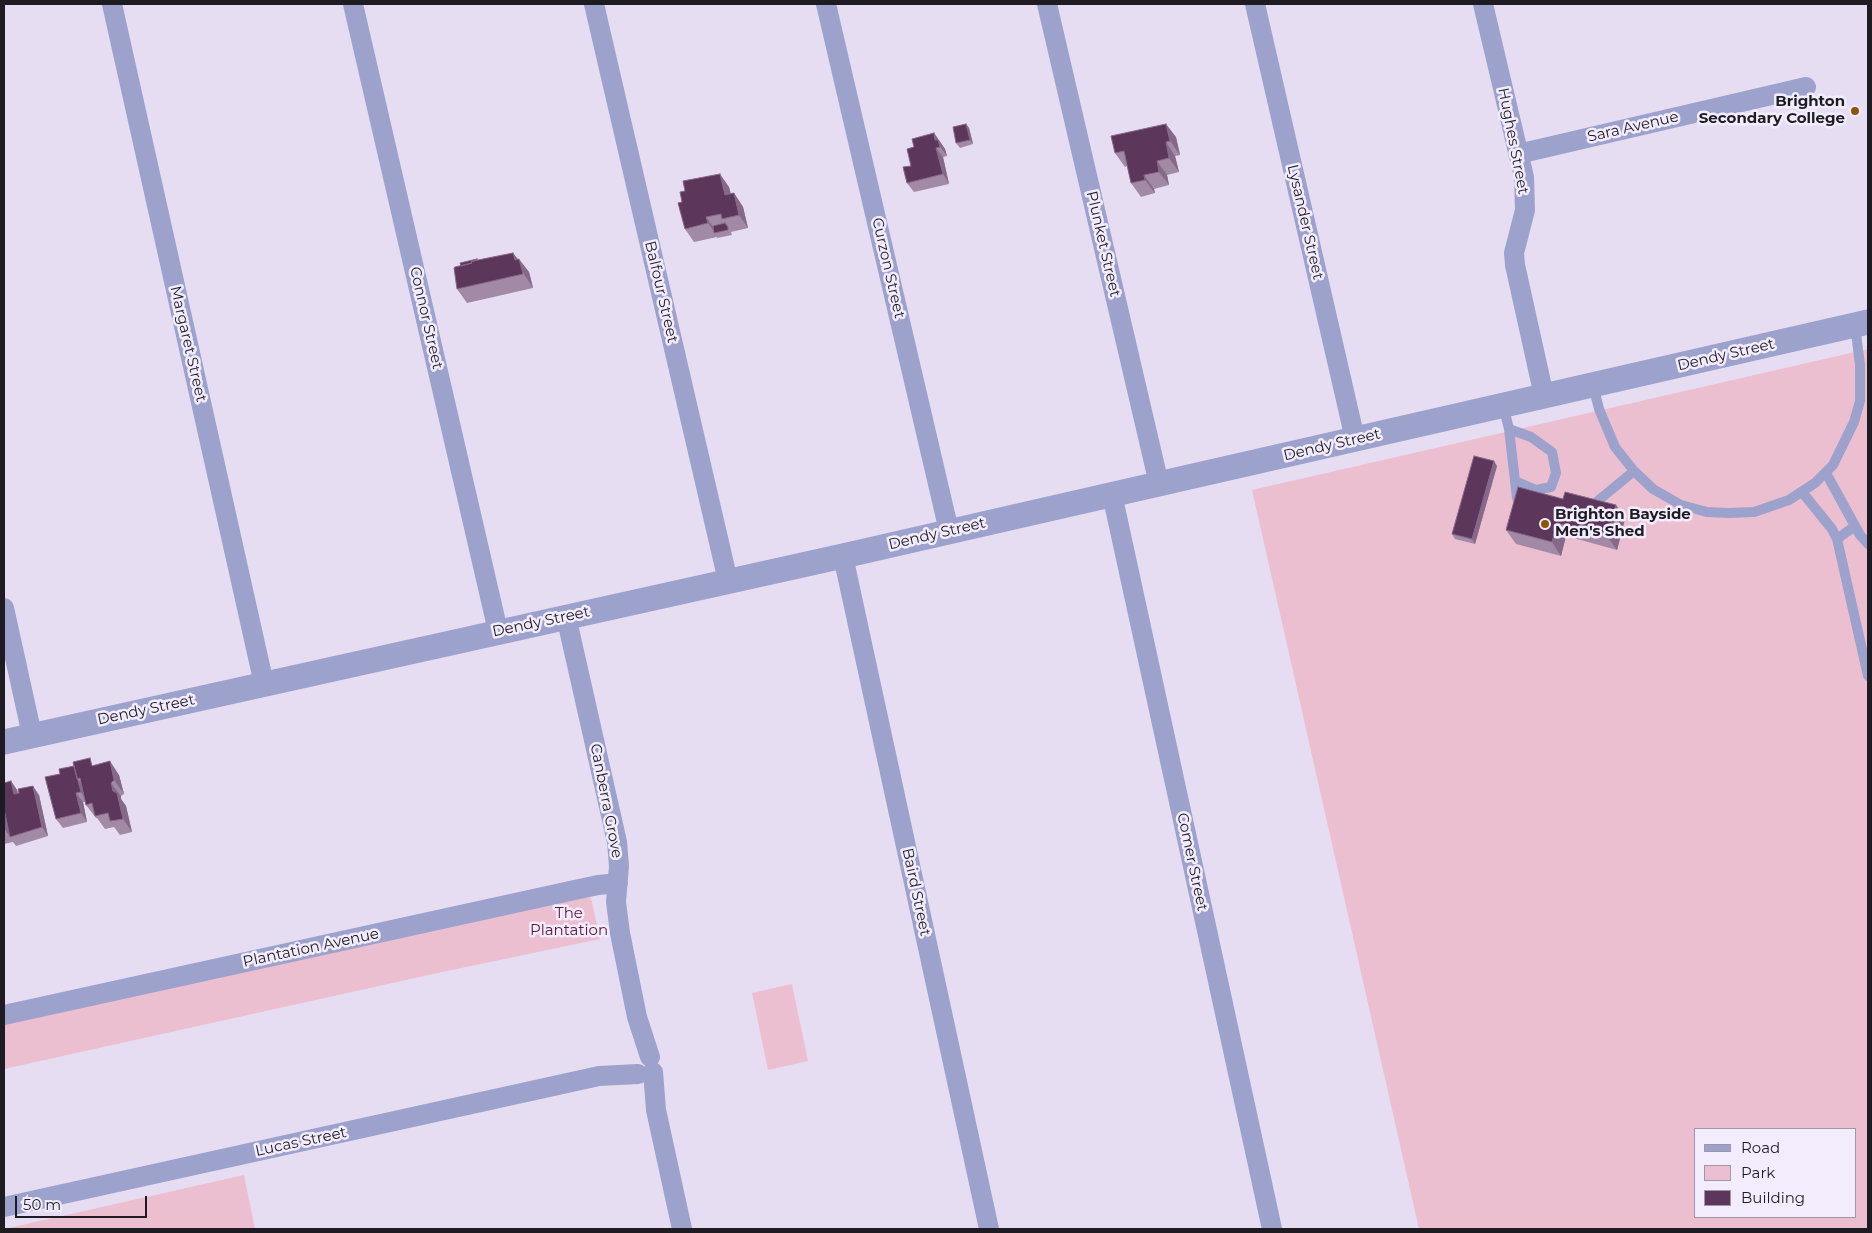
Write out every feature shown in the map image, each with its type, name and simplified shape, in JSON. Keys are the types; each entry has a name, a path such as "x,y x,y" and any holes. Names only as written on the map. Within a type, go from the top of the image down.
{"street":[{"name":"Margaret Street","path":"112,4 264,684"},
{"name":"Connor Street","path":"353,4 498,631"},
{"name":"Balfour Street","path":"594,4 728,581"},
{"name":"Curzon Street","path":"826,4 949,531"},
{"name":"Plunket Street","path":"1047,4 1158,484"},
{"name":"Lysander Street","path":"1255,4 1356,439"},
{"name":"Hughes Street","path":"1483,4 1524,177 1525,203 1514,253 1515,265 1544,396"},
{"name":"Sara Avenue","path":"1518,154 1806,87"},
{"name":"Dendy Street","path":"4,742 843,556 1356,439 1506,417 1544,396 1862,324"},
{"name":"Comer Street","path":"1112,494 1272,1229"},
{"name":"Baird Street","path":"843,556 989,1229"},
{"path":"4,608 32,735"},
{"name":"Canberra Grove","path":"566,616 617,842 619,860 617,916 637,1017 643,1066 656,1110 682,1229"},
{"name":"Plantation Avenue","path":"4,1015 598,885 618,883"},
{"name":"Lucas Street","path":"4,1208 643,1066"}],"lane":[{"path":"1593,385 1607,431 1615,447 1634,471 1653,489 1681,505 1707,512 1754,512 1776,506 1802,492 1833,465 1854,422 1860,401 1862,324"},
{"path":"1506,417 1517,498"},
{"path":"1506,417 1552,452 1556,473 1551,487 1536,490 1515,481"},
{"path":"1588,509 1634,471"},
{"path":"1826,473 1855,526 1868,544"},
{"path":"1802,492 1832,528 1837,539 1868,676"},
{"path":"1837,539 1855,526"}],"green space":[{"path":"1868,349 1868,1229 1419,1229 1252,490"},
{"name":"The Plantation","path":"585,897 591,898 600,939 4,1069 4,1024"},
{"path":"792,984 808,1061 768,1070 752,993"},
{"path":"244,1175 255,1229 4,1229"}],"building":[{"path":"966,124 970,140 956,143 953,127"},
{"path":"1166,124 1170,141 1166,142 1169,158 1157,161 1159,172 1144,175 1145,180 1131,183 1124,151 1115,153 1111,136"},
{"path":"934,133 935,140 938,140 940,147 936,148 943,174 907,183 903,167 911,166 907,149 914,147 912,139"},
{"path":"720,174 725,195 734,193 739,215 722,219 721,214 706,217 708,223 685,229 678,203 682,202 680,192 685,191 683,181"},
{"path":"725,223 728,230 714,233 713,226"},
{"path":"513,253 515,260 519,259 523,274 457,289 455,267 472,263 473,261"},
{"path":"477,259 472,263 461,266 460,263"},
{"path":"1474,456 1494,461 1472,539 1452,534"},
{"path":"1518,487 1563,499 1565,492 1616,505 1607,536 1557,523 1552,542 1506,530"},
{"path":"90,758 92,766 110,761 114,780 111,783 113,791 117,793 123,819 110,821 108,813 95,816 92,803 86,805 80,778 77,779 73,762"},
{"path":"74,766 81,792 76,793 81,813 56,819 45,777 60,774 59,769"},
{"path":"11,781 14,794 19,793 18,789 33,786 42,827 10,837 4,809 4,783"}],"place":[{"name":"Brighton Secondary College","path":"1855,111"},
{"name":"Brighton Bayside Men's Shed","path":"1545,524"}]}
